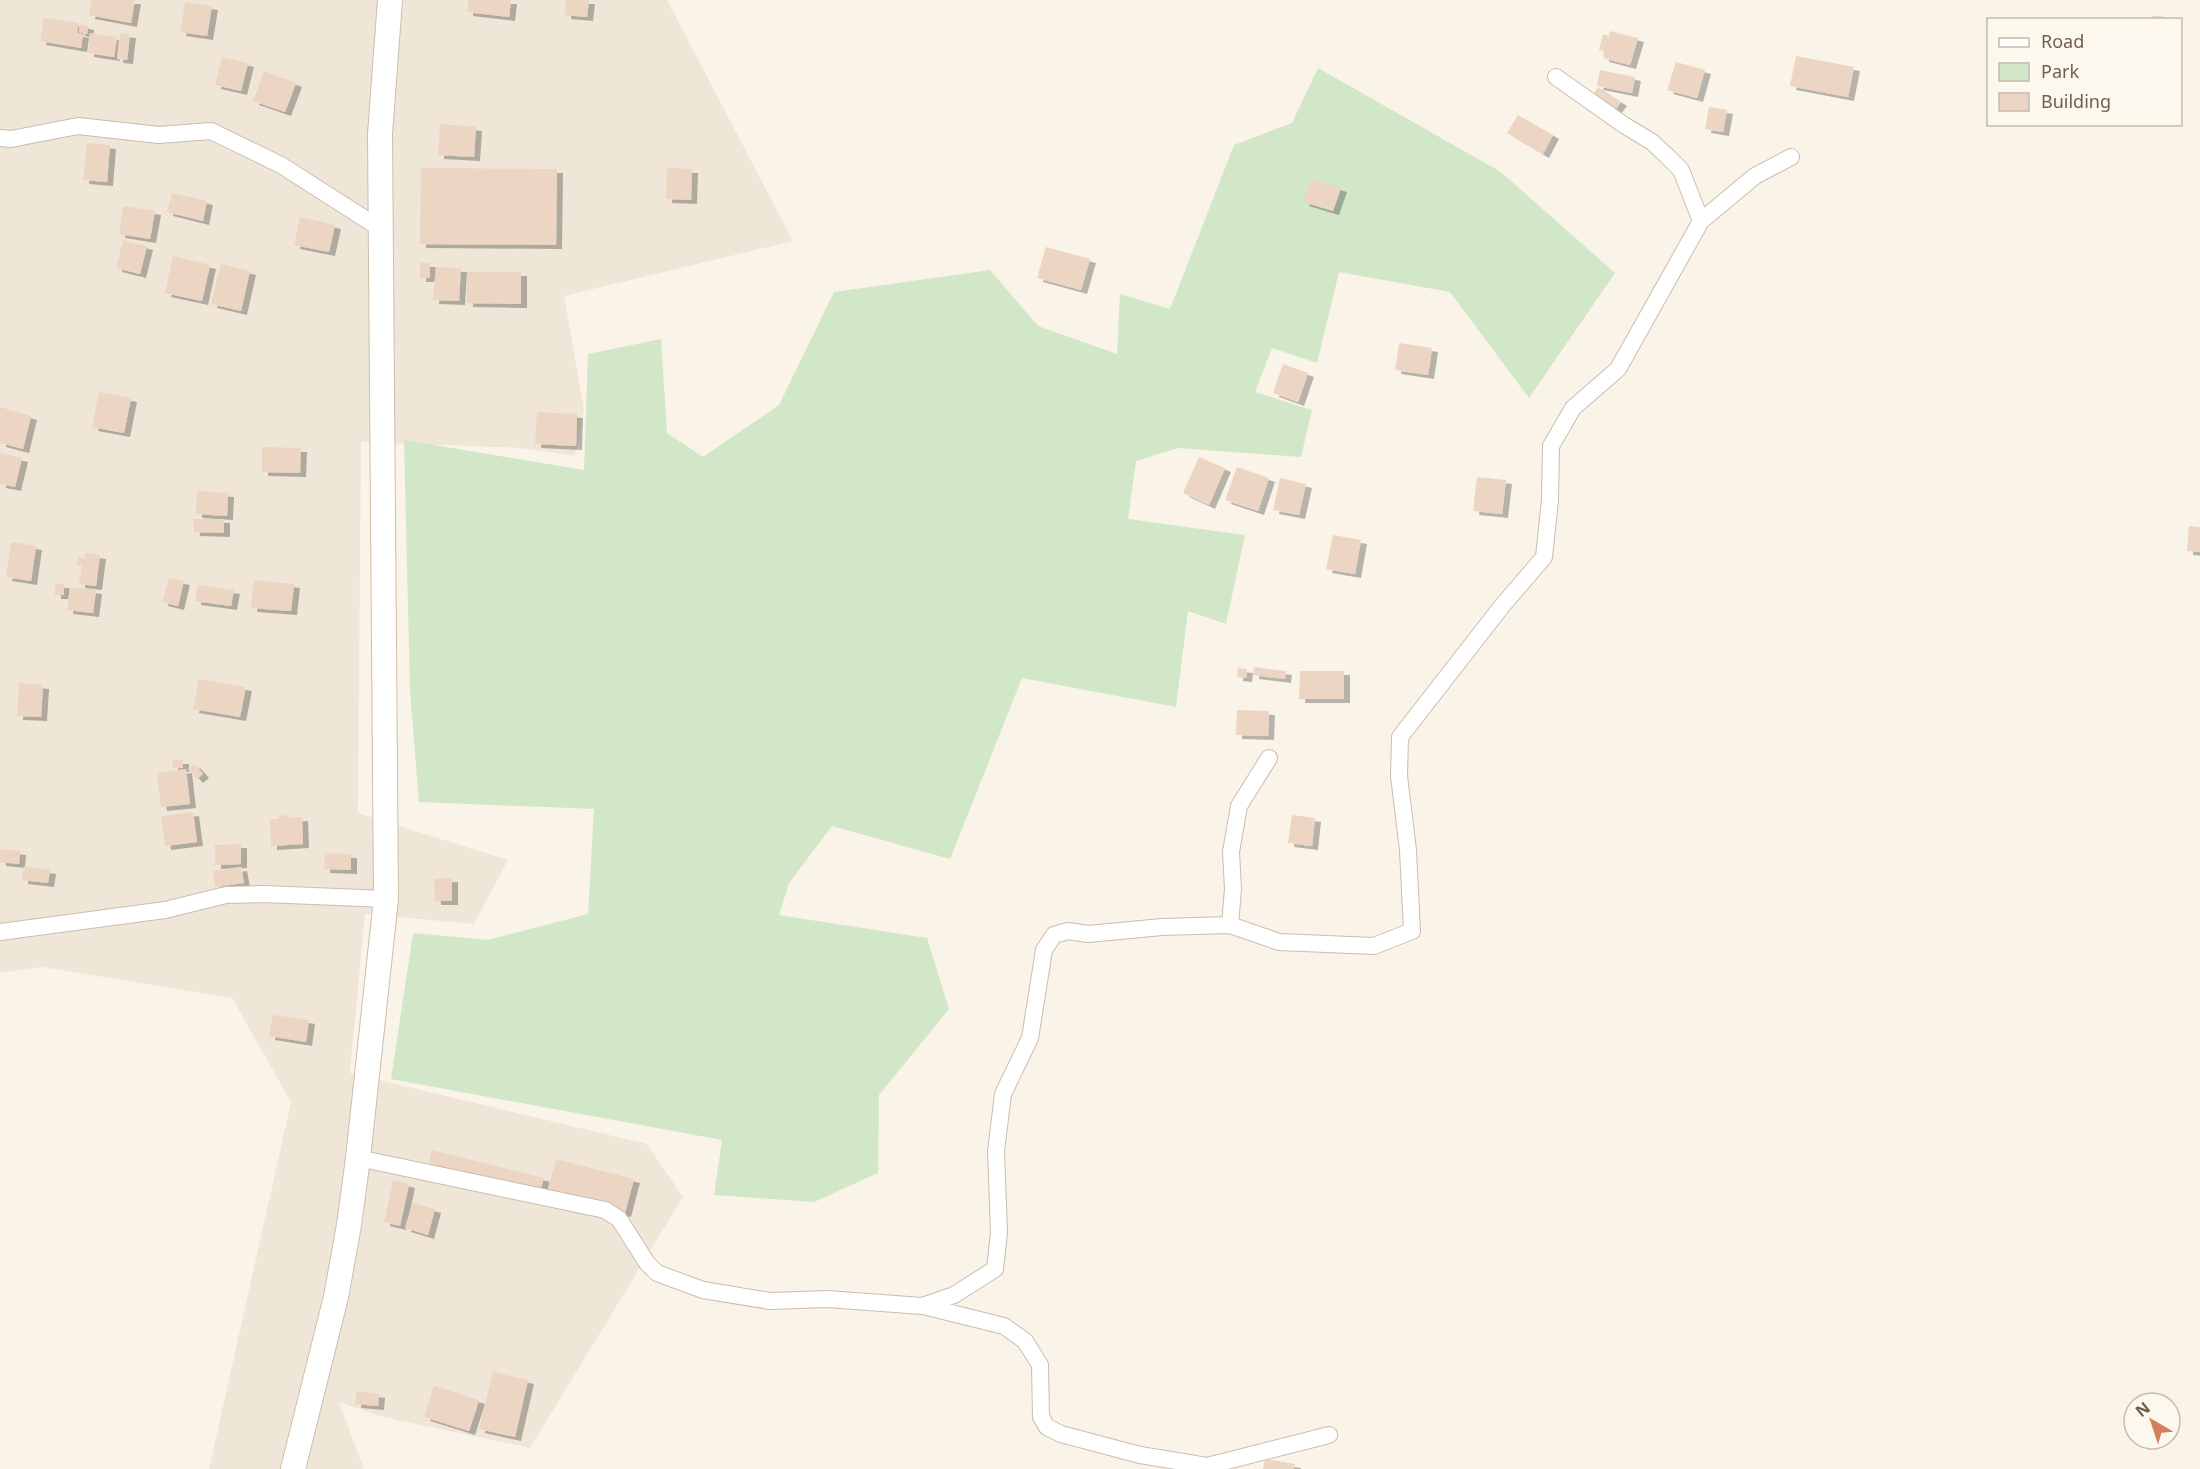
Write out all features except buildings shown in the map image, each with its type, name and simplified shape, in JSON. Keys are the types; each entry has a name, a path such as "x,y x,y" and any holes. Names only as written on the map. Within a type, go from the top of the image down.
{"main road":[{"path":"293,1469 336,1297 358,1158 386,898 380,134 390,0"}],"street":[{"path":"1556,77 1652,142 1682,170 1701,221"},
{"path":"0,138 11,139 78,126 159,135 211,131 281,165 381,229"},
{"path":"922,1306 954,1295 995,1269 999,1232 996,1151 1003,1094 1030,1038 1044,950 1054,935 1068,931 1088,934 1162,927 1230,925 1279,942 1374,945 1412,932 1408,850 1399,776 1400,736 1495,614 1544,557 1550,500 1551,446 1573,408 1618,369 1701,221 1755,176 1791,157"},
{"path":"1230,925 1233,889 1231,852 1239,806 1269,758"},
{"path":"0,932 165,910 226,895 386,898"},
{"path":"358,1158 604,1209 619,1219 647,1263 657,1273 703,1290 770,1301 827,1299 922,1306 1004,1326 1025,1341 1040,1365 1041,1417 1047,1427 1060,1434 1140,1455 1207,1466 1329,1434"}],"shaded area":[{"path":"0,0 667,0 793,241 564,296 584,410 575,456 520,448 361,442 358,813 508,860 474,924 365,914 350,1073 647,1144 683,1197 530,1448 379,1416 339,1402 364,1469 209,1469 291,1102 232,998 42,967 0,973"}],"green space":[{"path":"1318,68 1501,172 1615,273 1529,398 1450,292 1339,272 1317,363 1272,348 1255,392 1312,410 1301,457 1178,448 1136,461 1128,519 1245,535 1226,624 1188,611 1176,707 1022,678 950,859 832,826 789,883 779,915 927,938 949,1009 879,1095 878,1173 814,1202 714,1195 722,1140 391,1079 413,933 488,940 588,914 594,809 419,802 410,691 404,440 584,470 588,354 661,339 667,433 703,457 779,405 834,292 990,270 1038,326 1117,354 1120,294 1170,309 1234,145 1292,123"}]}
